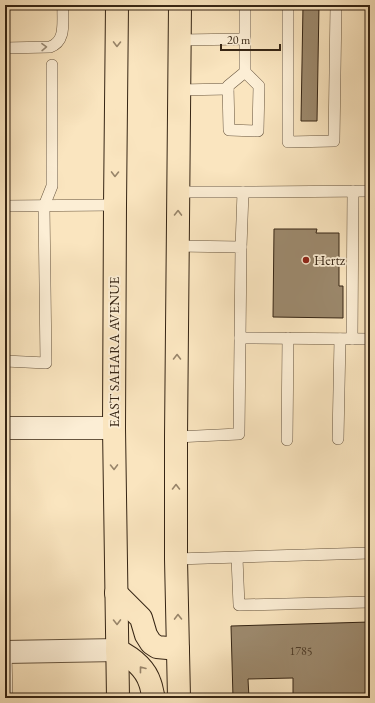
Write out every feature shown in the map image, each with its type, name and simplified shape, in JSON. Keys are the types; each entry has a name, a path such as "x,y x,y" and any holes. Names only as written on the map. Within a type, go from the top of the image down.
{"main road":[{"name":"EAST SAHARA AVENUE","path":"117,5 114,206 114,428 118,698"},
{"path":"179,698 176,559 176,437 180,5"},
{"path":"116,593 141,618 146,635 151,643 157,647 178,649"},
{"path":"118,650 136,661 144,670 150,682 154,698"}],"street":[{"path":"5,428 114,428"},
{"path":"6,652 118,650"}],"lane":[{"path":"5,48 50,47 57,45 62,37 63,5"},
{"path":"245,5 245,72 259,86 258,131 229,130 228,86 245,72"},
{"path":"288,5 288,142 334,141 336,5"},
{"path":"180,40 245,39"},
{"path":"5,361 46,363 44,206 52,186 52,65"},
{"path":"179,90 228,89"},
{"path":"352,339 353,191"},
{"path":"178,192 370,191"},
{"path":"176,437 238,434 243,192"},
{"path":"5,206 114,206"},
{"path":"177,246 241,247"},
{"path":"240,338 370,340"},
{"path":"287,440 288,338"},
{"path":"338,439 340,339"},
{"path":"176,559 370,553"},
{"path":"237,558 238,605 370,602"},
{"path":"6,652 7,698"}],"building":[{"path":"303,5 319,5 317,121 301,121"},
{"name":"Hertz","path":"274,229 317,229 316,233 339,233 339,286 343,286 343,318 273,317"},
{"path":"370,622 370,698 293,698 293,678 248,679 249,698 233,698 231,626"}],"place":[{"name":"Hertz","path":"306,260"}]}
